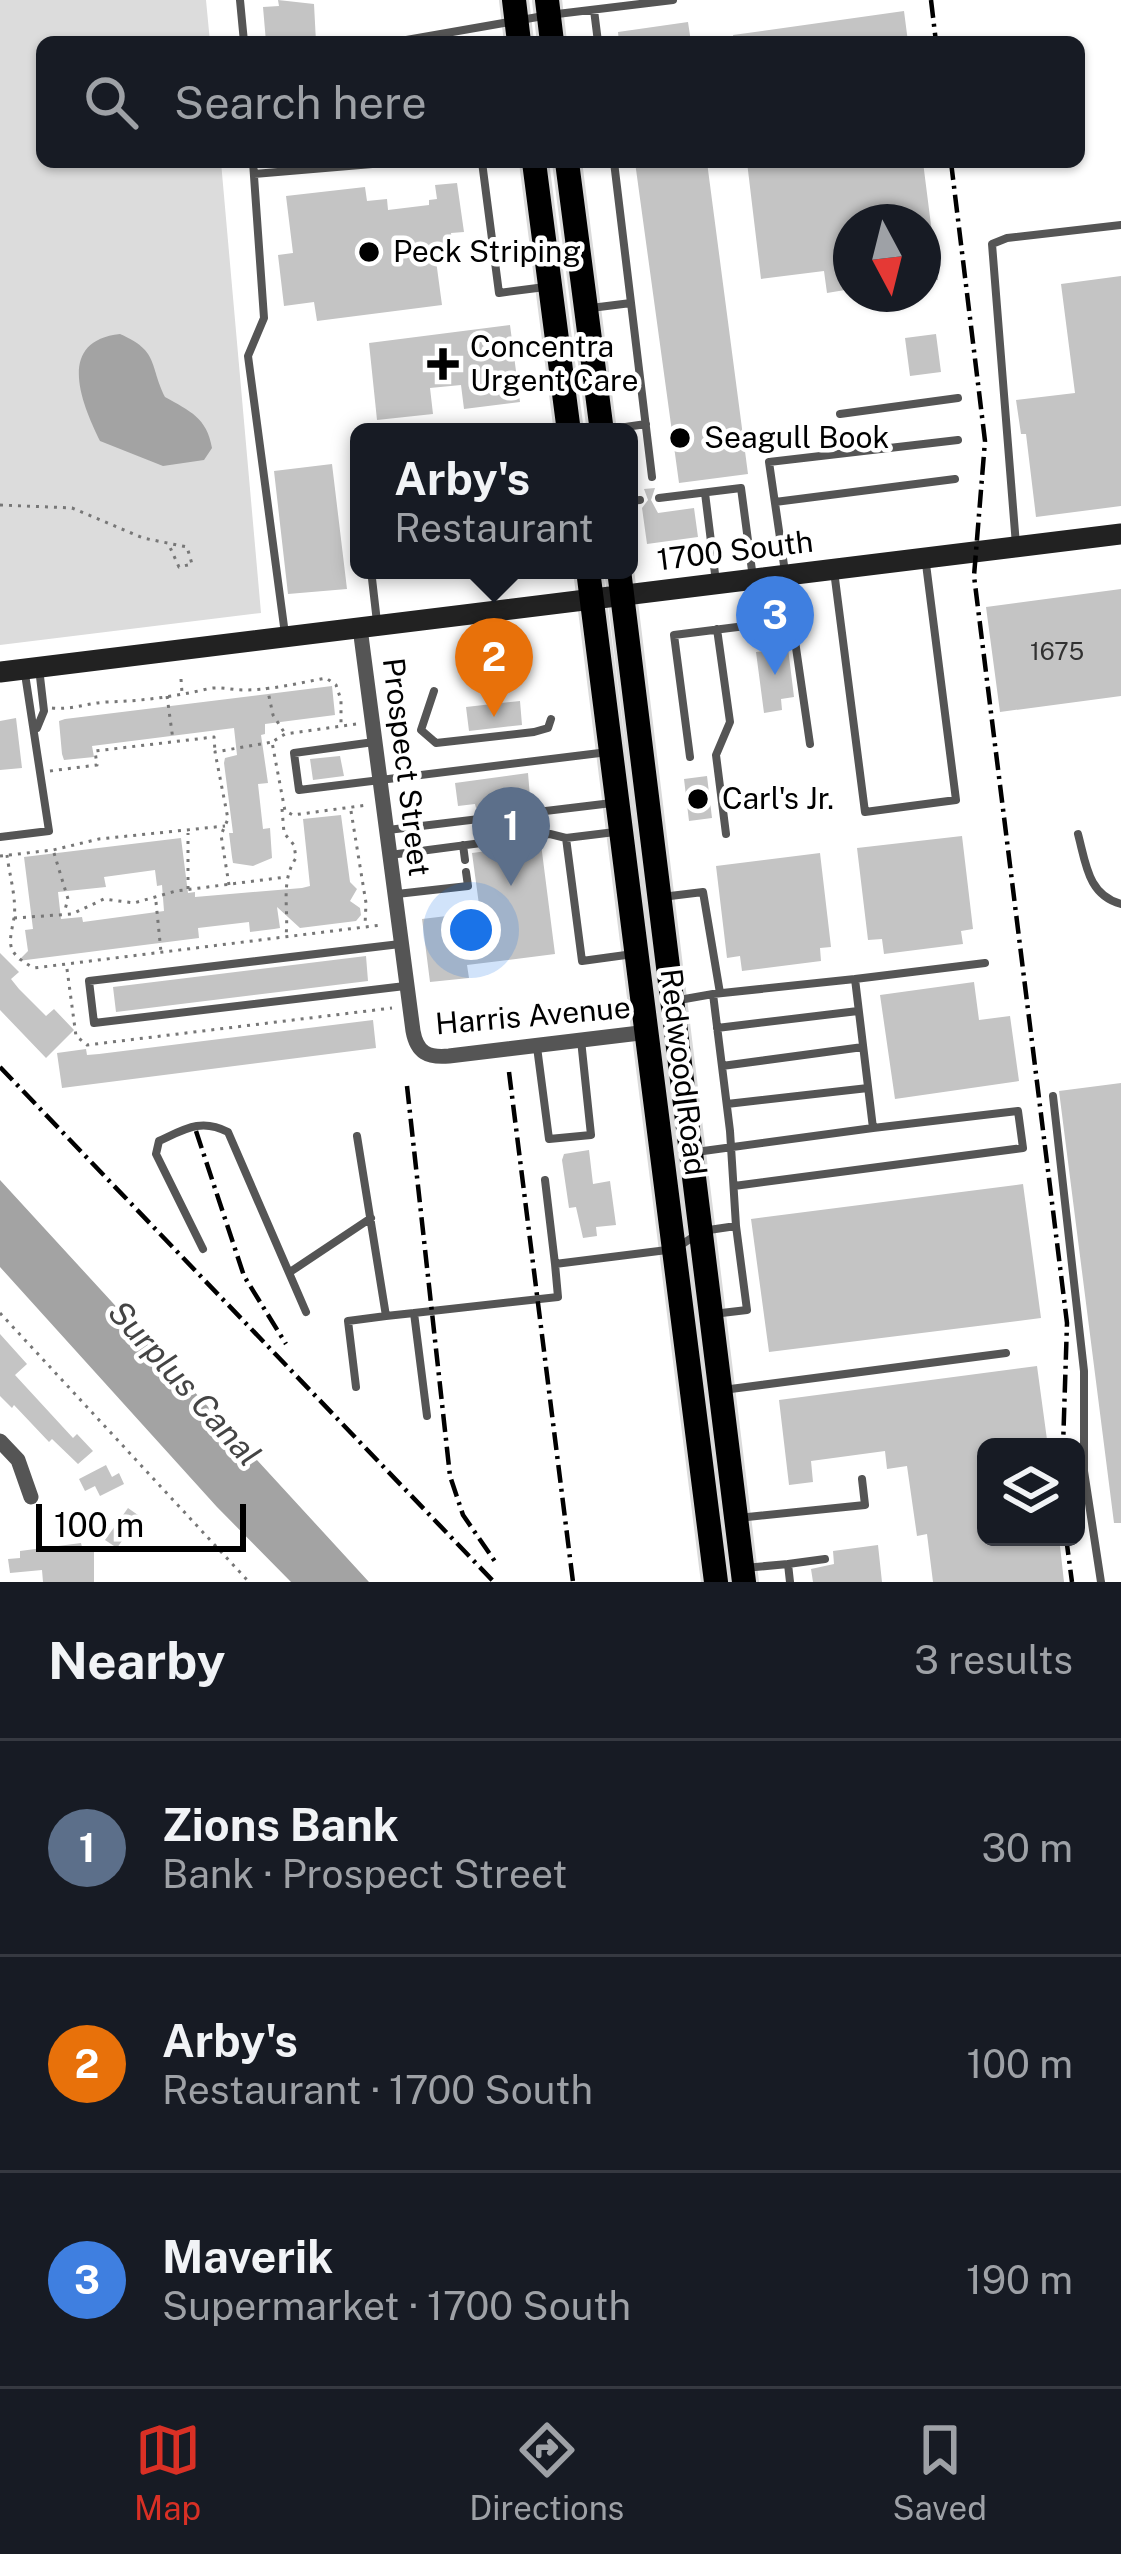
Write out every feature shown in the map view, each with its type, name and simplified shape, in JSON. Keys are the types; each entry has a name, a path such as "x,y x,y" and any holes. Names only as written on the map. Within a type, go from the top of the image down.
{"main road":[{"path":"535,168 568,423"},
{"path":"568,168 601,423"},
{"name":"Redwood Road","path":"589,579 716,1582"},
{"name":"Redwood Road","path":"620,583 743,1575"}],"street":[{"name":"1700 South","path":"0,672 592,599 620,583 716,584 1121,534"},
{"name":"Prospect Street","path":"369,627 375,742 414,1038 423,1053"},
{"name":"Harris Avenue","path":"423,1053 441,1057 648,1032"},
{"path":"0,1441 18,1460 31,1497"}],"lane":[{"path":"241,0 244,36"},
{"path":"430,36 516,21 548,8 594,10 673,0"},
{"path":"594,10 597,36"},
{"path":"254,168 264,317 248,356 285,637"},
{"path":"254,174 325,168"},
{"path":"483,168 499,293 550,286"},
{"path":"615,168 652,477"},
{"path":"1016,547 992,244 1007,238 1121,225"},
{"path":"585,309 631,303"},
{"path":"840,414 958,398"},
{"path":"638,425 646,424"},
{"path":"811,745 769,462 958,440"},
{"path":"775,502 955,479"},
{"path":"659,498 741,488 753,579"},
{"path":"705,493 716,584"},
{"path":"834,569 866,812 956,800 925,558"},
{"path":"369,627 370,579"},
{"path":"690,758 674,634 793,620"},
{"path":"718,629 730,722 716,754 726,834"},
{"path":"32,668 44,707 36,729"},
{"path":"0,837 49,831 32,668"},
{"path":"434,691 422,730 436,743 544,730 551,719"},
{"path":"375,742 294,753 299,790 612,751"},
{"path":"387,830 619,802"},
{"path":"390,855 622,831"},
{"path":"1078,834 1094,889 1121,904"},
{"path":"566,838 582,961 638,953"},
{"path":"463,845 465,860"},
{"path":"395,895 468,886 466,872"},
{"path":"660,898 703,892 717,994 747,1310 712,1314"},
{"path":"401,944 89,981 94,1023 407,986"},
{"path":"673,1000 985,963"},
{"path":"855,979 873,1129"},
{"path":"717,1028 859,1011"},
{"path":"537,1046 549,1139 591,1135 581,1040"},
{"path":"722,1066 864,1047"},
{"path":"727,1104 868,1088"},
{"path":"1053,1096 1084,1371 1084,1471 1101,1582"},
{"path":"692,1153 1018,1111 1023,1148 734,1186"},
{"path":"202,1249 156,1154 159,1141 196,1124 229,1132 306,1312"},
{"path":"357,1136 386,1316"},
{"path":"356,1388 348,1322 558,1297 545,1180"},
{"path":"290,1272 371,1219"},
{"path":"554,1264 675,1249 702,1231 736,1226"},
{"path":"414,1313 427,1416"},
{"path":"721,1390 1006,1353"},
{"path":"736,1518 865,1505 862,1479"},
{"path":"743,1575 825,1559"},
{"path":"788,1564 790,1582"}],"path":[{"path":"0,505 72,508 143,538 168,543 187,547 192,564 179,567 168,543"},
{"path":"44,707 74,710 211,688 245,691 326,679 336,685 341,700 340,726"},
{"path":"181,680 182,694"},
{"path":"268,687 273,715 285,734"},
{"path":"167,695 173,742"},
{"path":"50,771 97,765 95,751 214,737 228,819 221,835 229,886"},
{"path":"215,752 272,742"},
{"path":"282,805 284,833 294,845 296,858 286,877 286,938"},
{"path":"351,808 366,903 364,928"},
{"path":"225,826 99,839 3,856 14,918 9,941 17,959 34,968 382,926"},
{"path":"187,830 188,891"},
{"path":"53,850 68,899 64,914"},
{"path":"14,918 64,914 104,899 134,903 286,877"},
{"path":"155,899 161,954"},
{"path":"0,944 9,941"},
{"path":"0,1313 249,1582"}],"shaded area":[{"path":"0,0 206,0 209,36 36,36 36,168 222,168 261,613 0,645"}],"water":[{"path":"120,334 147,353 165,397 202,422 212,448 204,460 163,466 100,441 81,392 81,361 87,348 100,339"},
{"name":"Surplus Canal","path":"0,1180 369,1582 291,1582 217,1507 0,1267"}],"building":[{"path":"278,0 314,4 316,36 265,36 263,7 279,6"},
{"path":"904,11 907,36 733,36"},
{"path":"688,22 690,36 618,36 618,32"},
{"path":"636,168 708,168 748,474 679,483"},
{"path":"748,168 924,168 928,204 833,204 833,292 827,293 824,271 761,279"},
{"name":"Peck Striping","path":"457,183 464,232 451,233 453,251 435,253 442,305 317,321 314,302 284,306 278,255 293,253 286,196 365,187 367,201 387,199 388,210 429,205 429,200 437,199 435,185"},
{"path":"1121,276 1121,506 1036,517 1026,434 1021,434 1016,400 1075,393 1061,284"},
{"name":"Concentra Urgent Care","path":"510,325 520,402 464,409 461,385 430,388 433,414 377,420 369,343"},
{"path":"936,334 941,372 910,376 905,338"},
{"path":"332,464 347,589 288,594 274,471"},
{"path":"655,488 651,500 658,513 694,508 698,537 647,544 644,489"},
{"path":"1121,589 1121,696 1000,712 986,607"},
{"path":"788,648 794,697 781,699 782,710 764,713 756,652"},
{"path":"332,686 335,715 265,724 261,735 268,783 258,784 263,829 270,828 272,858 253,866 233,863 232,857 224,763 225,758 237,755 234,728 92,746 94,757 64,760 62,754 59,721 65,719"},
{"path":"520,701 522,725 469,731 466,707"},
{"path":"16,718 22,768 0,770 0,721"},
{"path":"340,756 344,776 313,780 310,759"},
{"path":"528,773 530,797 476,808 475,804 458,806 455,783"},
{"name":"Carl's Jr.","path":"707,776 712,818 689,821 684,779"},
{"path":"341,815 350,882 357,889 350,901 361,915 356,921 300,928 277,907 280,928 250,932 249,922 198,928 199,938 18,961 28,951 25,930 33,929 24,857 181,838 188,893 195,892 195,897 302,888 310,886 303,819","holes":["155,870 157,886 162,885 164,911 83,922 82,917 61,919 58,892 106,887 104,877"]},
{"path":"962,836 973,929 961,931 963,944 884,954 882,939 868,940 857,848"},
{"path":"541,844 555,954 467,965 469,978 430,982 422,919 480,912 472,853"},
{"path":"820,853 831,947 820,948 821,961 742,971 740,956 727,958 716,866"},
{"path":"0,953 19,972 11,979 19,989 46,1016 54,1009 74,1030 46,1058 0,1010"},
{"path":"366,956 368,981 116,1012 113,987"},
{"path":"974,982 979,1020 1010,1016 1019,1081 895,1099 880,995"},
{"path":"373,1020 376,1048 62,1088 57,1053 86,1049 87,1055 99,1054"},
{"path":"1121,1083 1121,1523 1114,1523 1059,1091"},
{"path":"589,1150 593,1184 610,1181 616,1225 596,1227 597,1236 583,1238 576,1207 569,1208 562,1160 564,1154"},
{"path":"1023,1184 1041,1318 769,1352 751,1219"},
{"path":"0,1334 27,1364 15,1375 73,1438 77,1434 93,1451 78,1464 0,1396"},
{"path":"1037,1366 1047,1438 977,1438 977,1546 1060,1546 1064,1582 933,1582 927,1534 917,1536 907,1466 887,1469 885,1451 811,1461 813,1482 789,1485 779,1400"},
{"path":"106,1465 112,1477 119,1473 124,1484 100,1496 95,1486 85,1491 79,1479"},
{"path":"128,1508 145,1520 117,1548 105,1540"},
{"path":"81,1543 82,1547 94,1546 94,1582 43,1582 42,1570 10,1573 8,1559 20,1558 20,1551"},
{"path":"878,1545 882,1582 813,1582 811,1569 834,1564 833,1551"}],"railway":[{"path":"931,0 935,36"},
{"path":"952,168 985,441 974,576 1067,1323 1063,1438"},
{"path":"0,1067 494,1582"},
{"path":"509,1072 573,1582"},
{"path":"407,1086 450,1476 463,1515 496,1563"},
{"path":"196,1131 244,1276 286,1344"},
{"path":"1067,1546 1072,1582"}],"place":[{"name":"Peck Striping","path":"369,252"},
{"name":"Concentra Urgent Care","path":"443,364"},
{"name":"Seagull Book","path":"680,438"},
{"name":"Maverik","path":"775,675"},
{"name":"Arby's","path":"494,717"},
{"name":"Carl's Jr.","path":"698,799"},
{"name":"Zions Bank","path":"511,886"}]}
